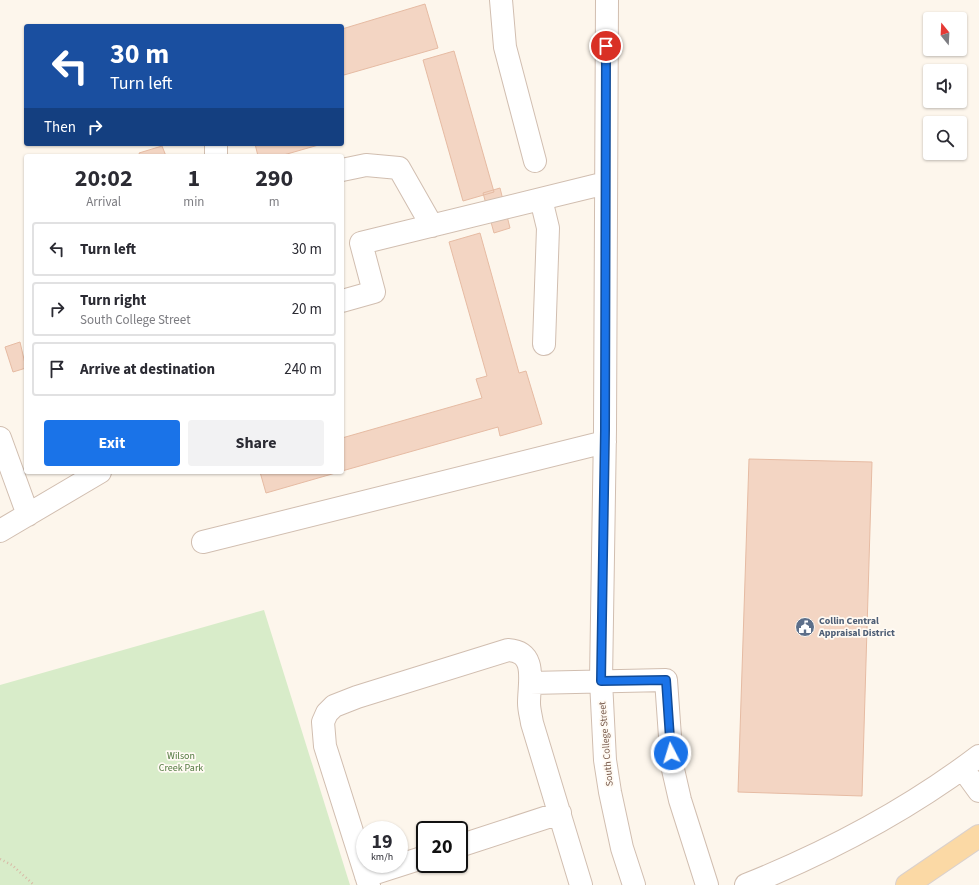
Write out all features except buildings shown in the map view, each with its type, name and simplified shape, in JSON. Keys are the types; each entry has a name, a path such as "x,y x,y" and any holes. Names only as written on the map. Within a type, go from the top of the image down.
{"main road":[{"path":"907,885 979,836"}],"street":[{"path":"500,0 505,48 535,162"},
{"name":"South College Street","path":"607,0 605,442 601,681 605,760 610,792 619,835 634,885"},
{"path":"344,170 366,165 399,168 432,226"},
{"path":"344,300 374,292 361,243 606,183"},
{"path":"541,199 548,228 544,344"},
{"path":"0,438 28,515"},
{"path":"203,542 605,442"},
{"path":"0,531 97,474"},
{"path":"416,861 367,881 325,746 323,722 327,713 334,706 357,697 508,650 517,650 527,659 531,670 529,706 532,722 582,885"},
{"path":"530,683 666,680 672,765 680,800 707,885"},
{"path":"746,885 886,820 971,762 979,792"},
{"path":"468,843 560,813"}],"path":[{"path":"0,859 12,864 34,885"}],"green space":[{"name":"Wilson Creek Park","path":"264,610 350,885 0,885 0,685"}],"place":[{"name":"Collin Central Appraisal District","path":"805,627"}],"route":[{"path":"606,46 605,430 601,681 666,680 668,730 671,753"}]}
